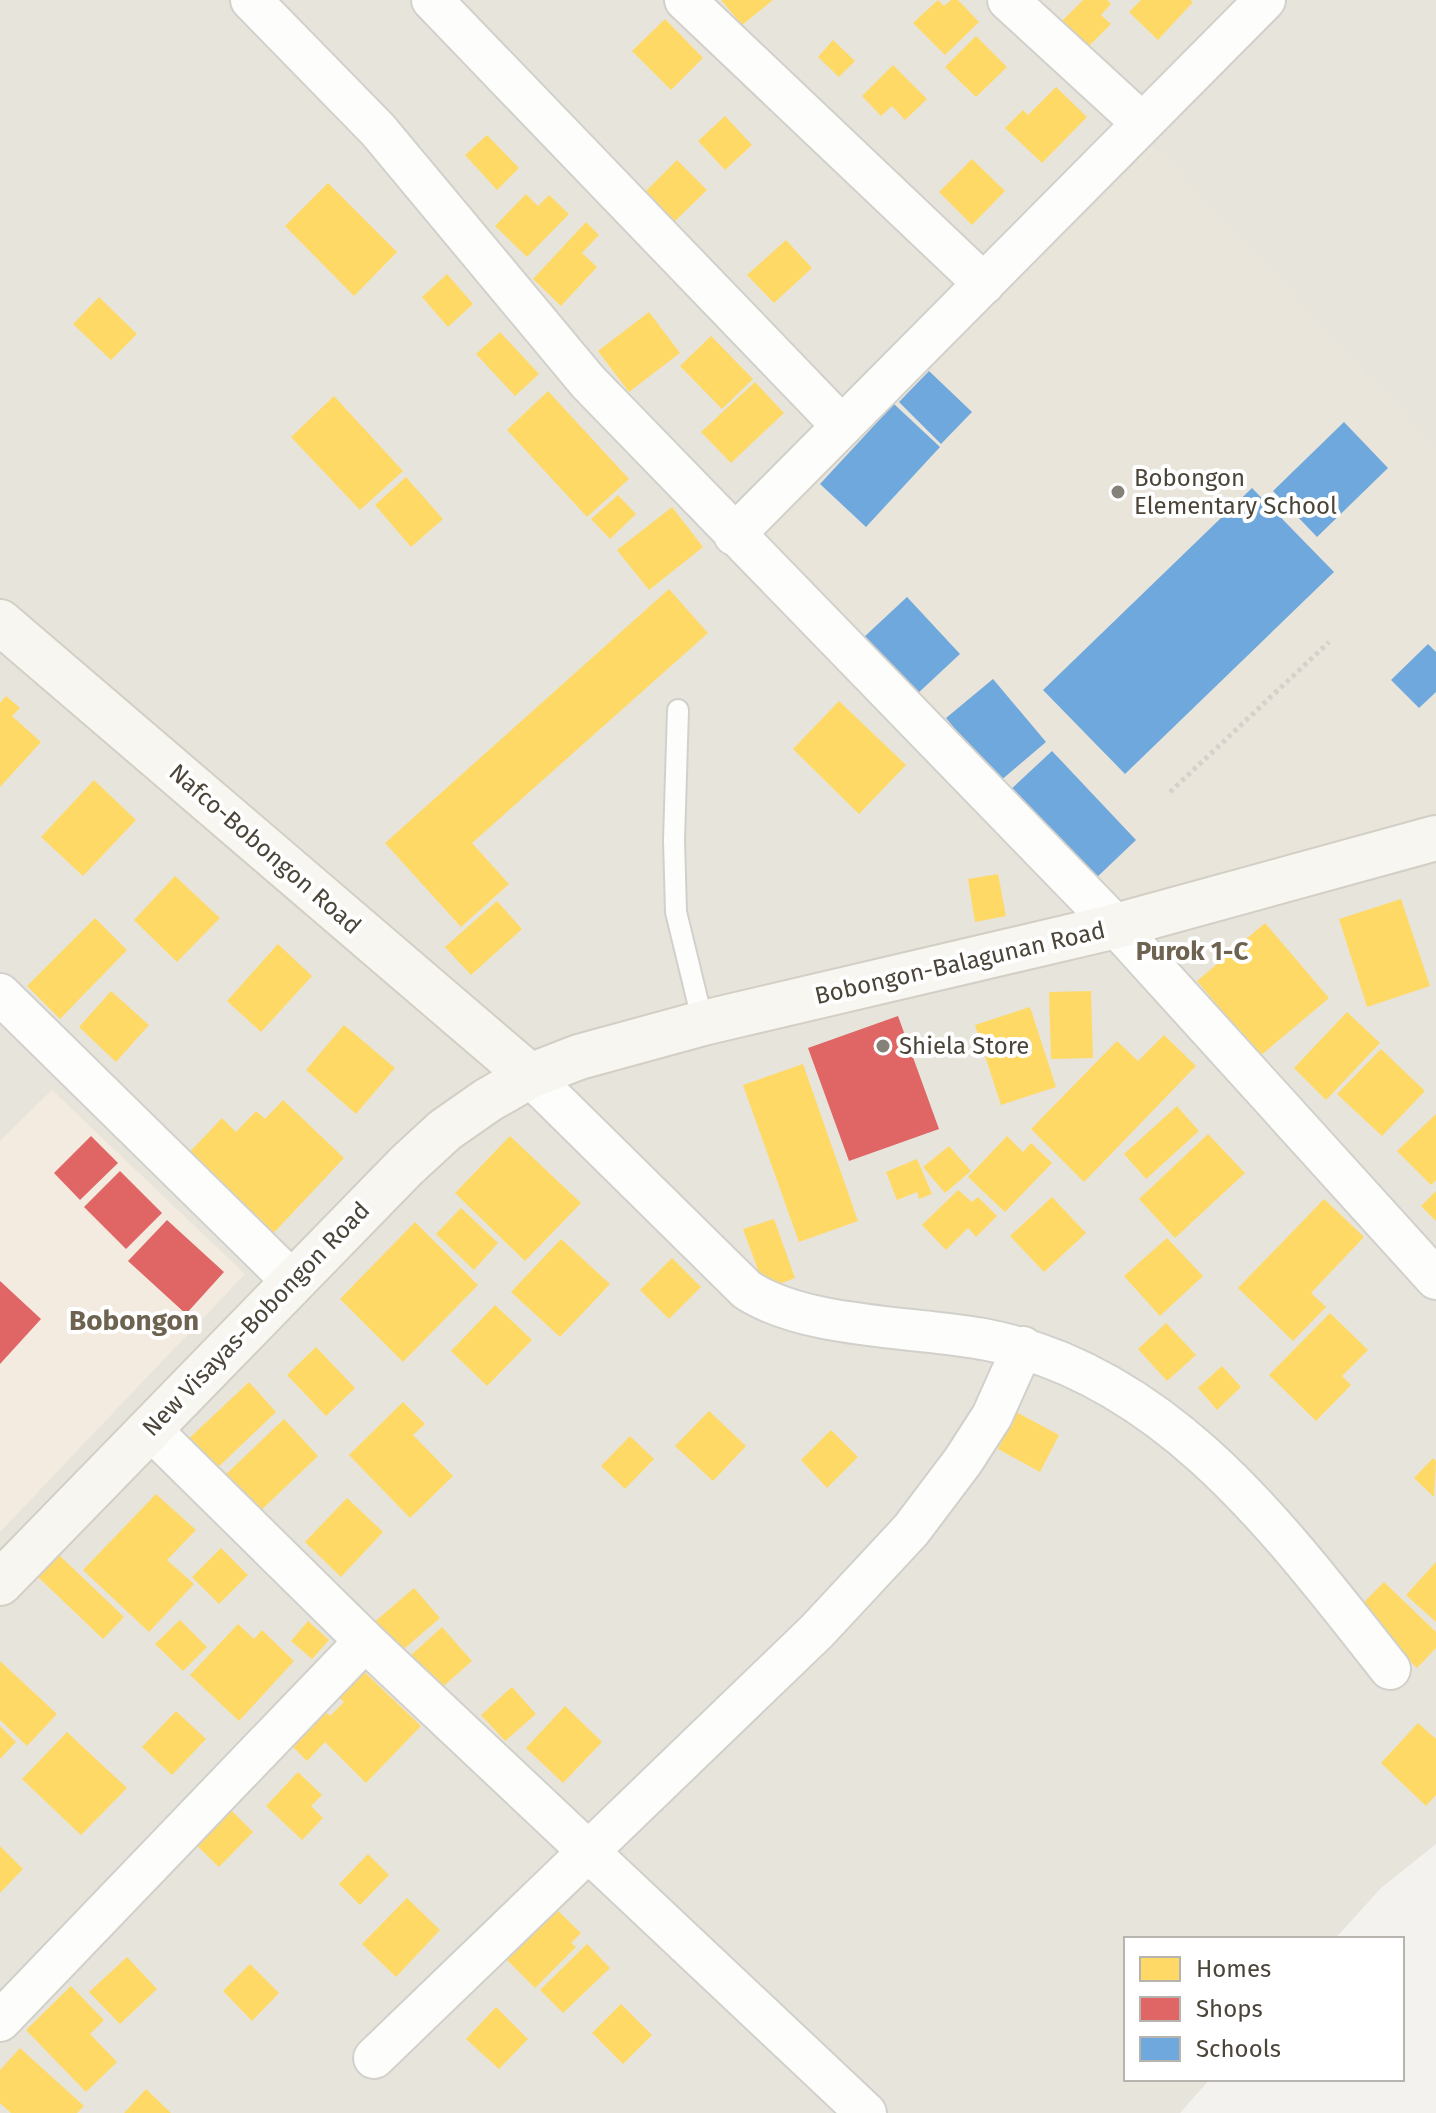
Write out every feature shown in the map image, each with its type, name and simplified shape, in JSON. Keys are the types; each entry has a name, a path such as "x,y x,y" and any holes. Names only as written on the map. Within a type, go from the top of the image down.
{"main road":[{"name":"Nafco-Bobongon Road","path":"0,622 530,1076"},
{"name":"Bobongon-Balagunan Road","path":"530,1076 579,1057 703,1023 1429,850"},
{"name":"New Visayas-Bobongon Road","path":"0,1583 292,1281 445,1130 530,1076"}],"street":[{"path":"251,0 378,130 588,382 1116,926 1436,1279"},
{"path":"432,0 842,426"},
{"path":"685,0 984,284"},
{"path":"1008,0 1142,123"},
{"path":"734,535 1265,0"},
{"path":"0,994 292,1281"},
{"path":"530,1076 747,1290 764,1302 822,1317 942,1331 1023,1347 1072,1365 1115,1388 1175,1430 1224,1472 1280,1533 1390,1669"},
{"path":"374,2058 817,1631 911,1530 963,1461 992,1416 1023,1347"},
{"path":"150,1429 365,1641 866,2113"},
{"path":"0,2021 365,1641"}],"lane":[{"path":"678,710 674,840 676,912 703,1023"}],"path":[{"path":"1170,792 1329,642"}],"shaded area":[{"path":"0,0 1436,0 1436,1844 1381,1888 1337,1937 1124,1937 1124,2081 1208,2081 1180,2113 0,2113"},
{"name":"Bobongon Elementary School","path":"1151,144 1436,449 1436,812 1112,904 757,535"},
{"path":"52,1090 245,1274 0,1532 0,1141"}],"building: Homes":[{"path":"721,0 773,0 742,25"},
{"path":"938,0 944,6 951,0 958,0 979,22 945,55 913,23"},
{"path":"1083,0 1107,0 1111,4 1101,15 1111,24 1086,49 1060,23"},
{"path":"1141,0 1193,2 1158,40 1129,12"},
{"path":"665,19 703,58 671,90 632,51"},
{"path":"976,36 1007,67 976,97 945,67"},
{"path":"833,40 855,61 839,77 818,57"},
{"path":"893,65 927,99 905,120 892,106 881,116 862,96"},
{"path":"1056,87 1087,117 1042,163 1005,128 1023,110 1028,115"},
{"path":"725,116 752,145 725,170 698,141"},
{"path":"487,135 519,168 497,190 465,155"},
{"path":"972,159 1005,191 972,225 939,192"},
{"path":"677,160 707,190 673,223 644,193"},
{"path":"328,183 397,252 354,296 285,226"},
{"path":"526,194 538,206 549,195 569,214 527,257 495,226"},
{"path":"586,222 599,235 582,253 597,267 561,306 533,279"},
{"path":"786,240 812,268 774,303 747,275"},
{"path":"447,274 473,304 448,327 422,297"},
{"path":"99,297 137,334 111,360 73,324"},
{"path":"649,312 680,353 629,392 598,351"},
{"path":"500,332 539,374 515,396 476,354"},
{"path":"711,336 753,379 722,409 680,366"},
{"path":"755,382 784,413 731,463 701,432"},
{"path":"548,391 629,479 587,517 507,430"},
{"path":"334,396 403,471 360,510 291,437"},
{"path":"406,477 443,519 411,547 375,505"},
{"path":"618,495 636,514 610,539 591,519"},
{"path":"672,507 703,547 649,590 617,550"},
{"path":"669,589 708,633 472,843 509,884 461,927 385,843"},
{"path":"6,696 20,708 12,716 41,742 0,787 0,703"},
{"path":"839,701 906,765 859,814 793,749"},
{"path":"94,780 136,820 83,876 41,837"},
{"path":"998,874 1006,916 975,922 968,879"},
{"path":"175,876 220,918 177,962 134,920"},
{"path":"1401,899 1430,986 1367,1007 1339,919"},
{"path":"497,901 522,929 471,975 445,947"},
{"path":"95,918 127,950 60,1019 27,986"},
{"path":"1265,923 1329,998 1260,1056 1197,981"},
{"path":"278,944 312,976 261,1032 227,1001"},
{"path":"111,991 149,1025 116,1062 79,1027"},
{"path":"1091,991 1093,1058 1051,1059 1049,992"},
{"path":"1030,1007 1056,1087 1001,1105 975,1025"},
{"path":"1347,1012 1380,1043 1326,1100 1294,1068"},
{"path":"344,1025 395,1068 356,1114 306,1070"},
{"path":"1164,1035 1196,1066 1084,1182 1031,1129 1117,1041 1138,1061"},
{"path":"1381,1049 1425,1091 1382,1136 1337,1094"},
{"path":"803,1064 858,1221 799,1242 743,1085"},
{"path":"283,1100 344,1158 267,1240 182,1160 222,1118 236,1132 256,1111 265,1119"},
{"path":"1177,1106 1199,1131 1146,1179 1124,1154"},
{"path":"1436,1114 1436,1180 1431,1185 1397,1151"},
{"path":"1208,1134 1245,1173 1175,1238 1139,1199"},
{"path":"510,1136 581,1203 525,1261 455,1193"},
{"path":"1007,1136 1023,1152 1031,1143 1052,1163 1005,1212 968,1177"},
{"path":"949,1146 971,1171 945,1193 923,1167"},
{"path":"917,1159 932,1194 919,1199 917,1192 897,1200 886,1172"},
{"path":"958,1190 972,1202 978,1197 997,1216 976,1237 968,1228 946,1250 922,1225"},
{"path":"1436,1191 1436,1221 1421,1206"},
{"path":"1052,1197 1086,1233 1044,1272 1010,1236"},
{"path":"1324,1199 1364,1237 1311,1293 1326,1307 1293,1341 1238,1288"},
{"path":"461,1208 498,1243 474,1270 436,1234"},
{"path":"774,1219 795,1278 765,1289 743,1229"},
{"path":"415,1222 478,1285 403,1362 340,1299"},
{"path":"1167,1238 1203,1276 1160,1316 1124,1276"},
{"path":"561,1239 610,1284 560,1337 511,1292"},
{"path":"672,1258 701,1287 669,1319 640,1290"},
{"path":"495,1305 532,1340 487,1386 451,1351"},
{"path":"1330,1313 1368,1350 1342,1376 1351,1385 1316,1421 1269,1375"},
{"path":"1166,1323 1196,1355 1167,1381 1138,1349"},
{"path":"316,1347 355,1388 326,1416 287,1375"},
{"path":"1222,1366 1241,1387 1217,1410 1198,1388"},
{"path":"249,1382 276,1412 210,1475 182,1445"},
{"path":"403,1402 425,1424 413,1435 453,1476 410,1518 349,1455"},
{"path":"709,1411 746,1446 713,1481 675,1446"},
{"path":"1016,1412 1059,1435 1040,1472 998,1449"},
{"path":"284,1419 318,1456 255,1516 221,1479"},
{"path":"831,1430 858,1457 827,1488 801,1460"},
{"path":"630,1436 654,1459 625,1489 601,1466"},
{"path":"1433,1458 1436,1461 1434,1497 1414,1478"},
{"path":"156,1494 196,1530 167,1560 194,1584 149,1632 83,1570"},
{"path":"347,1498 383,1532 341,1577 305,1542"},
{"path":"221,1548 248,1575 219,1604 192,1577"},
{"path":"59,1555 124,1617 103,1639 38,1577"},
{"path":"1436,1562 1436,1622 1406,1595"},
{"path":"1384,1582 1436,1632 1436,1648 1417,1668 1356,1610"},
{"path":"414,1588 440,1618 398,1654 372,1624"},
{"path":"180,1620 207,1647 183,1671 155,1644"},
{"path":"308,1621 329,1640 312,1659 291,1641"},
{"path":"238,1624 254,1639 262,1630 294,1661 239,1721 190,1675"},
{"path":"442,1627 472,1661 439,1690 409,1657"},
{"path":"0,1661 57,1714 27,1746 0,1720"},
{"path":"355,1663 421,1726 366,1783 325,1742 307,1761 288,1742 322,1708 330,1716 344,1702 330,1689"},
{"path":"512,1687 536,1714 505,1741 481,1715"},
{"path":"565,1706 602,1742 563,1783 526,1748"},
{"path":"176,1711 206,1739 172,1775 142,1747"},
{"path":"1418,1723 1436,1739 1436,1795 1426,1806 1381,1763"},
{"path":"0,1726 16,1742 0,1759"},
{"path":"67,1732 127,1788 81,1835 22,1779"},
{"path":"298,1772 322,1795 311,1806 323,1818 302,1840 266,1806"},
{"path":"222,1801 253,1832 219,1867 188,1837"},
{"path":"0,1846 23,1869 0,1893"},
{"path":"368,1854 389,1875 360,1905 339,1884"},
{"path":"407,1898 440,1930 396,1977 362,1944"},
{"path":"556,1909 581,1933 571,1943 576,1947 535,1988 506,1959"},
{"path":"587,1944 610,1968 563,2013 540,1990"},
{"path":"127,1957 157,1989 120,2024 89,1992"},
{"path":"250,1964 279,1993 252,2021 223,1991"},
{"path":"71,1986 104,2020 90,2034 117,2062 86,2092 26,2030"},
{"path":"621,2004 652,2035 623,2064 592,2033"},
{"path":"496,2007 528,2039 499,2069 466,2039"},
{"path":"20,2048 84,2106 77,2113 11,2113 0,2103 0,2070"},
{"path":"146,2089 171,2113 124,2113"}],"building: Shops":[{"path":"898,1016 939,1129 849,1161 808,1048"},
{"path":"91,1136 118,1163 80,1200 54,1173"},
{"path":"120,1171 162,1213 126,1249 84,1207"},
{"path":"167,1220 224,1272 186,1314 128,1261"},
{"path":"0,1281 41,1319 0,1364"}],"building: Schools":[{"path":"929,371 972,412 941,444 899,402"},
{"path":"894,404 940,447 866,527 820,484"},
{"path":"1344,422 1388,468 1317,537 1273,491"},
{"path":"1252,488 1334,572 1125,774 1043,690"},
{"path":"907,597 960,654 916,695 863,638"},
{"path":"1428,644 1436,652 1436,692 1419,708 1391,680"},
{"path":"993,679 1046,742 999,782 946,718"},
{"path":"1052,751 1136,840 1094,880 1009,791"}],"place":[{"name":"Bobongon Elementary School","path":"1118,492"},
{"name":"Shiela Store","path":"883,1046"}],"district":[{"name":"Purok 1-C","path":"1192,951"},
{"name":"Bobongon","path":"134,1320"}]}
